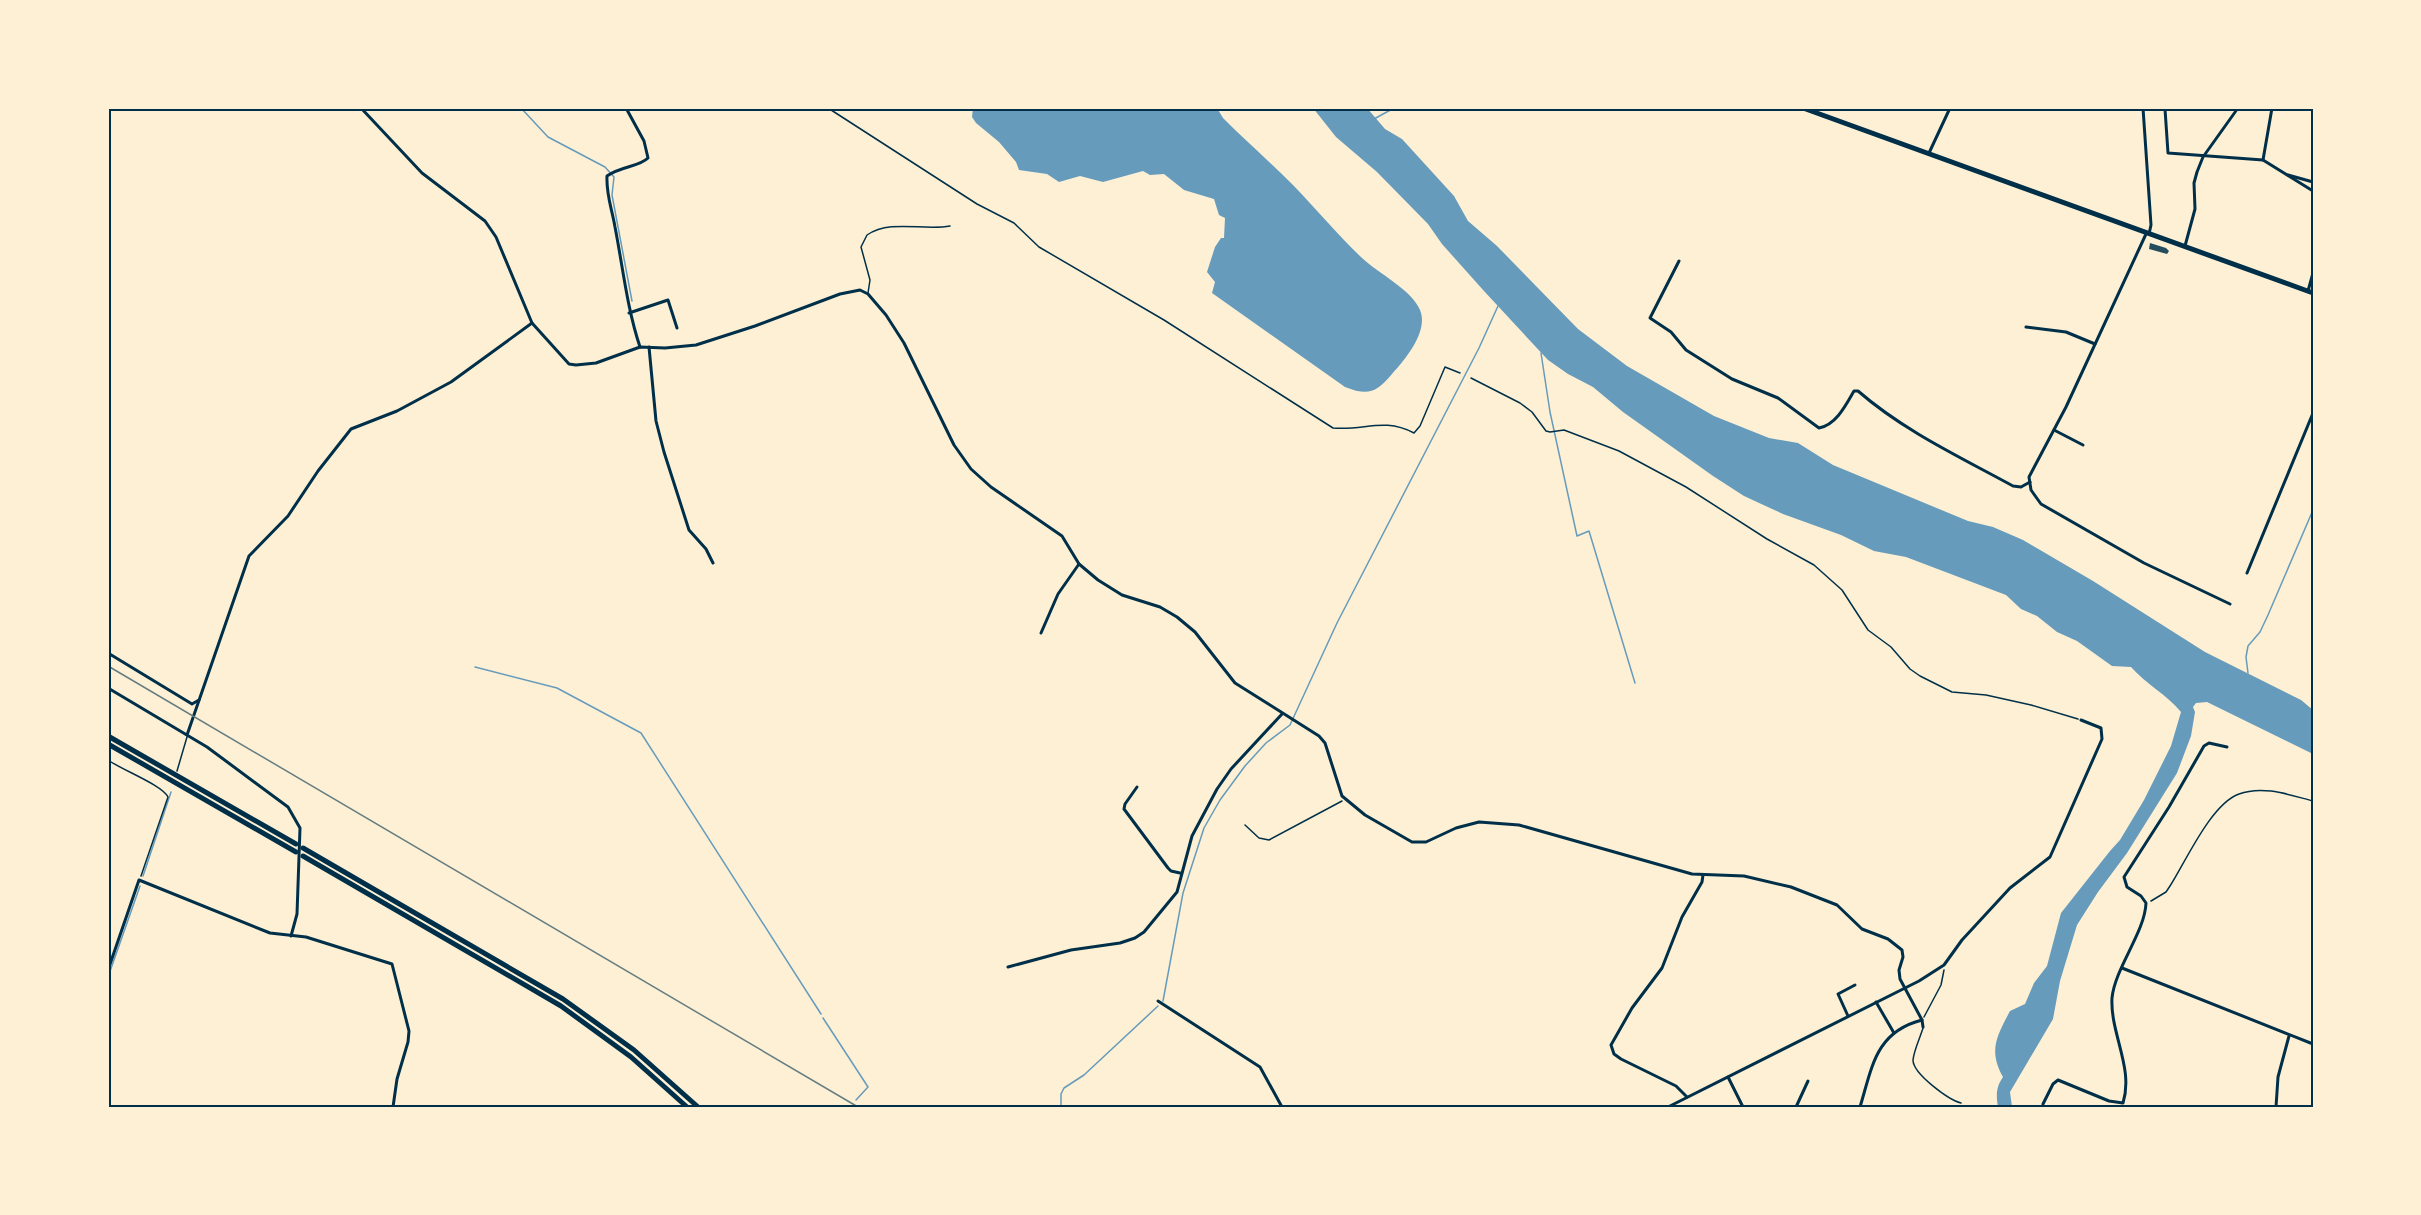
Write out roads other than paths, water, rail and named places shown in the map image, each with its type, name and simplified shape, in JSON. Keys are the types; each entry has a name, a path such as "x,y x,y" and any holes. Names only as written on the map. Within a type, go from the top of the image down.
{"main road":[{"path":"1803,108 2311,292"},
{"path":"108,736 296,844"},
{"path":"108,744 296,852"},
{"path":"303,848 530,979 600,1023 669,1079 698,1107"},
{"path":"303,856 561,1006 631,1057 687,1107"}],"street":[{"path":"361,108 422,173 485,221 496,237 532,323 569,364 576,366 614,358 640,347 696,345 840,294 860,290 868,294 886,315 904,343 954,445 971,469 991,487 1062,536 1079,564 1122,595 1160,607 1184,622 1200,637 1235,683 1319,736 1325,743 1335,780 1346,799 1365,815 1412,842 1432,840 1469,824 1492,822 1542,830 1664,866 1703,875 1744,876 1791,887 1837,905 1862,929 1888,939 1902,950 1903,957 1899,970 1903,989 1922,1020 1923,1027"},
{"path":"626,108 644,141 648,158 643,163 616,169 607,176 606,194 614,221 629,313 640,347"},
{"path":"1929,153 1950,108"},
{"path":"2143,108 2151,225 2054,430 2029,477 2031,490 2041,504 2144,563 2230,604"},
{"path":"2185,246 2195,209 2194,183 2202,157 2238,108"},
{"path":"2263,160 2272,108"},
{"path":"2165,109 2168,153 2263,160 2313,191"},
{"path":"2286,175 2313,182"},
{"path":"1679,261 1650,318 1671,332 1686,350 1716,370 1778,398 1819,428 1827,427 1841,412 1854,391 1858,390 1878,408 1917,434 2013,486 2021,488 2030,482"},
{"path":"2311,292 2313,273"},
{"path":"629,313 668,300 677,328"},
{"path":"187,735 249,556 288,516 318,471 351,429 397,411 451,382 532,323"},
{"path":"2026,327 2066,332 2095,344"},
{"path":"649,347 657,421 664,453 689,530 706,549 713,563"},
{"path":"2247,573 2313,413"},
{"path":"2054,430 2083,445"},
{"path":"1041,633 1058,594 1079,564"},
{"path":"108,654 192,704 201,699"},
{"path":"108,688 187,735 288,807 300,828 297,914 291,936"},
{"path":"1008,967 1071,950 1120,943 1135,938 1151,926 1177,892 1180,873 1197,823 1217,789 1231,769 1282,714"},
{"path":"1668,1107 1903,989 1944,965 1962,940 2010,888 2050,857 2102,740 2101,728 2081,720"},
{"path":"2043,1104 2053,1084 2058,1080 2109,1101 2123,1102 2127,1082 2112,1001 2116,982 2146,906 2142,896 2127,887 2124,877 2169,807 2204,746 2209,743 2227,747"},
{"path":"1137,788 1124,809 1168,868 1180,873"},
{"path":"1687,1097 1676,1086 1621,1059 1614,1054 1611,1046 1632,1008 1662,968 1677,928 1702,882 1703,875"},
{"path":"108,970 139,880 270,933 306,937 392,964 409,1031 397,1079 393,1107"},
{"path":"2122,968 2313,1044"},
{"path":"1848,1016 1838,994 1855,985"},
{"path":"1158,1001 1260,1067 1282,1107"},
{"path":"1876,1002 1894,1033"},
{"path":"1860,1107 1874,1058 1884,1041 1894,1033 1922,1020"},
{"path":"2276,1107 2278,1077 2289,1036"},
{"path":"1728,1077 1743,1107"},
{"path":"1796,1107 1808,1081"}],"lane":[{"path":"868,294 870,280 861,246 861,242 867,235 888,227 934,229 950,226"},
{"path":"177,771 187,735"},
{"path":"1923,1027 1913,1059 1916,1069 1952,1101 1961,1103"}],"water":[{"path":"973,108 1217,108 1223,118 1293,185 1362,258 1410,296 1420,310 1422,318 1419,336 1397,368 1376,389 1366,392 1345,387 1212,293 1215,282 1207,272 1215,247 1221,238 1224,238 1225,218 1219,215 1214,199 1184,190 1164,174 1150,175 1143,171 1103,182 1080,176 1059,182 1047,174 1019,170 1016,162 999,142 976,123 972,117"},
{"path":"1313,108 1367,108 1385,129 1402,139 1454,196 1468,221 1497,246 1578,329 1627,366 1714,416 1769,438 1798,443 1833,465 1968,521 1993,527 2023,540 2205,652 2301,700 2313,710 2313,754 2207,702 2196,703 2193,707 2195,712 2191,736 2177,773 2127,853 2077,925 2060,981 2053,1019 2010,1092 2012,1107 1998,1107 1997,1103 1998,1088 2003,1077 1998,1067 1995,1051 2001,1028 2010,1011 2025,1004 2034,983 2047,966 2061,913 2120,840 2144,800 2171,746 2181,712 2131,667 2112,666 2077,641 2057,632 2037,616 2021,609 2006,595 1906,557 1874,551 1841,535 1783,514 1744,496 1713,476 1623,412 1593,387 1548,360 1442,244 1428,224 1377,172 1336,137"}],"waterway":[{"path":"521,108 548,137 605,167 614,177 612,195 632,301"},
{"path":"1374,119 1394,108"},
{"path":"1163,1001 1183,893 1204,828 1220,800 1245,766 1266,743 1290,725 1337,623 1479,348 1498,306"},
{"path":"1541,353 1550,412 1577,536 1589,531 1635,683"},
{"path":"2248,673 2246,657 2248,646 2260,632 2313,510"},
{"path":"475,667 557,688 641,733 821,1014"},
{"path":"143,876 171,792"},
{"path":"108,977 140,886"},
{"path":"1061,1107 1061,1094 1064,1088 1084,1075 1158,1006"},
{"path":"823,1018 868,1087 856,1100"}],"railway":[{"path":"108,666 858,1107"}]}
